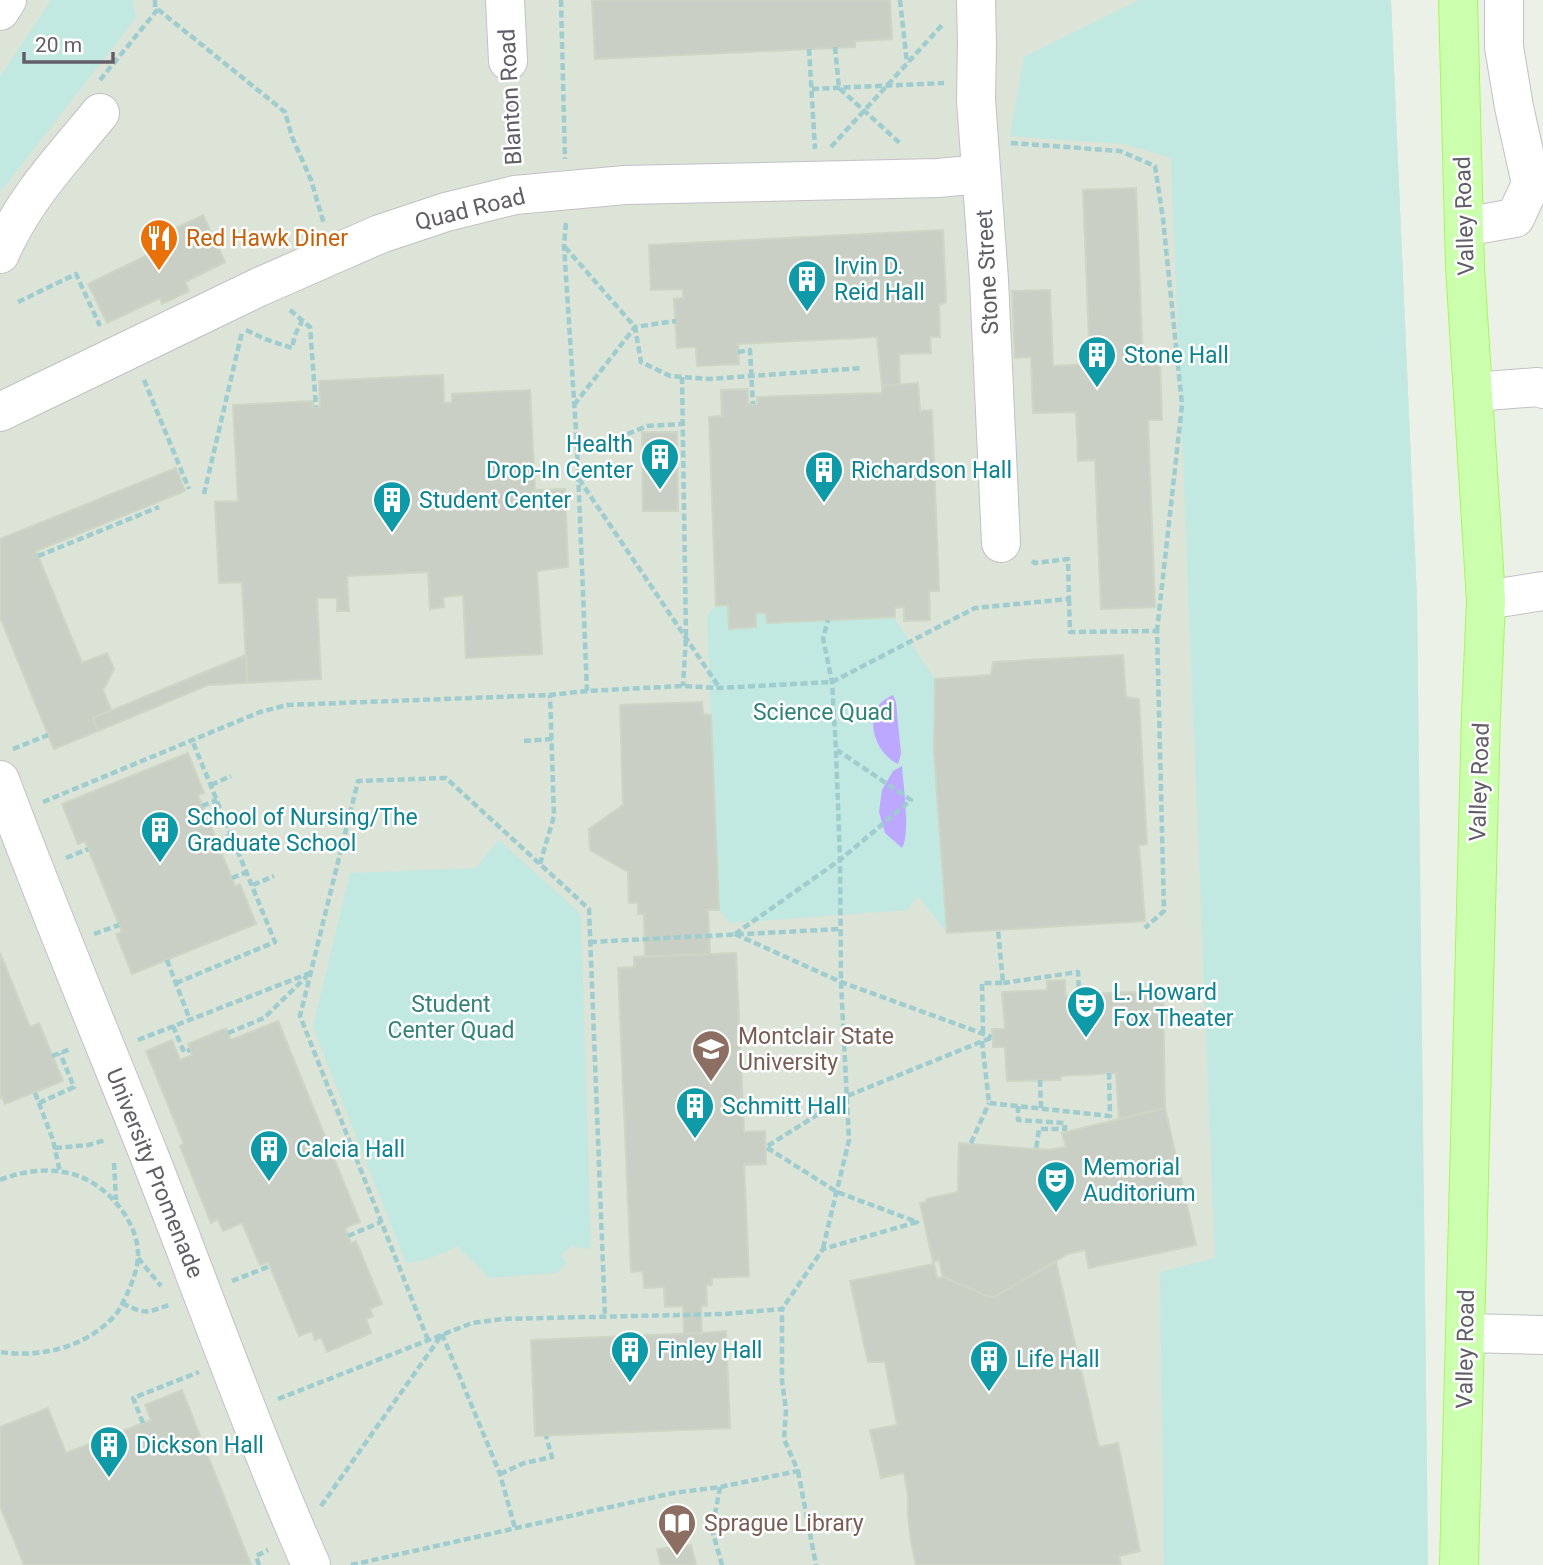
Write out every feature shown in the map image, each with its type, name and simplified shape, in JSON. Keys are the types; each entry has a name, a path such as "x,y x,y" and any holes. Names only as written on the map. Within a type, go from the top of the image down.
{"main road":[{"name":"Valley Road","path":"1458,0 1464,227 1486,600 1459,1565"}],"street":[{"path":"0,11 8,0"},
{"name":"Blanton Road","path":"505,0 508,61"},
{"path":"1464,227 1516,218 1531,184 1504,47 1504,0"},
{"name":"Stone Street","path":"961,10 977,43 976,100 989,280 1001,543"},
{"path":"0,254 9,232 37,188 100,113"},
{"name":"Quad Road","path":"0,412 259,287 380,234 446,212 515,195 816,172 938,178 981,174"},
{"path":"1473,392 1538,387 1543,389"},
{"path":"1486,600 1543,591"},
{"name":"University Promenade","path":"8,781 107,1052 305,1551"},
{"path":"1465,1333 1543,1335"}],"path":[{"path":"155,0 155,7 285,112 324,226"},
{"path":"561,0 566,191 564,246 577,446 587,691"},
{"path":"900,0 907,63"},
{"path":"100,113 100,79 158,9"},
{"path":"816,172 864,110 961,10"},
{"path":"835,47 838,88 938,178"},
{"path":"809,49 816,172"},
{"name":"Blanton Road","path":"508,61 515,195"},
{"path":"812,89 976,81"},
{"path":"1002,142 1120,150 1155,166 1182,405 1157,631 1164,911 1145,928"},
{"path":"564,246 635,327 641,362 670,376 708,379 863,368"},
{"path":"18,302 76,274 102,329 115,323 139,367 189,489"},
{"path":"284,305 310,327 316,408"},
{"path":"204,495 243,328 292,348 302,321"},
{"path":"573,405 635,327 676,321"},
{"path":"738,352 750,350 753,404"},
{"path":"682,377 680,471 685,637 683,686"},
{"path":"577,446 603,444 647,426 682,424"},
{"path":"578,477 719,688"},
{"path":"38,556 159,507"},
{"path":"1069,599 1070,632 1157,631"},
{"path":"816,1565 798,1471 784,1439 786,1410 782,1381 782,1308 823,1249 849,1140 841,982 836,750 832,682 823,638 828,620"},
{"path":"8,781 192,740 260,712 287,705 550,695 683,686 719,688 832,682"},
{"path":"540,864 554,816 550,695"},
{"path":"8,781 48,734"},
{"path":"524,741 552,739"},
{"path":"176,983 275,942 192,740"},
{"path":"735,934 840,860 911,800 836,750"},
{"path":"211,785 231,776"},
{"path":"428,1340 300,1016 358,781 446,778 589,909 604,1317"},
{"path":"202,806 217,800"},
{"path":"217,842 232,834"},
{"path":"232,878 247,872"},
{"path":"253,885 274,876"},
{"path":"590,942 841,929"},
{"path":"998,930 1003,983"},
{"path":"735,934 841,982 993,1037 847,1096 766,1147 837,1192 925,1225"},
{"path":"167,960 190,1020"},
{"path":"983,1033 982,983 1003,983 1078,972 1079,993"},
{"path":"107,1052 310,973"},
{"path":"228,1033 264,1018 310,973"},
{"path":"173,1026 184,1052 190,1050"},
{"path":"971,1143 989,1103 982,1041"},
{"path":"39,1102 74,1087 60,1053"},
{"path":"989,1103 1110,1116 1109,1073"},
{"path":"1040,1080 1041,1108"},
{"path":"35,1093 55,1148 60,1172"},
{"path":"1017,1106 1018,1120 1065,1123 1065,1129 1039,1129 1036,1150"},
{"path":"55,1148 100,1142 113,1136 134,1119"},
{"path":"114,1162 116,1200"},
{"path":"0,1180 15,1174 45,1170 72,1173 92,1184 116,1200 127,1216 136,1237 138,1258 132,1283 118,1312 101,1328 75,1344 50,1352 18,1355 0,1352"},
{"path":"348,1236 381,1222"},
{"path":"823,1249 917,1222"},
{"path":"122,1304 140,1312 153,1311 175,1302 138,1258"},
{"path":"248,1411 472,1323 502,1319 724,1314 782,1308"},
{"path":"442,1334 499,1474 515,1528"},
{"path":"305,1551 442,1334"},
{"path":"143,1423 133,1398 189,1376"},
{"path":"499,1474 524,1463 552,1457 546,1436"},
{"path":"351,1565 673,1493 720,1487 798,1471"},
{"path":"720,1487 712,1530 723,1565"}],"shaded area":[{"name":"Montclair State University","path":"0,0 1391,0 1417,600 1428,1565 0,1565"},
{"path":"893,695 901,754 898,764 885,754 880,746 873,721 879,705"},
{"path":"902,766 906,832 902,848 885,833 879,812 882,790 893,771"}],"green space":[{"path":"51,0 133,0 136,18 0,192 0,77"},
{"path":"1139,0 1391,0 1417,600 1428,1565 1164,1565 1160,1272 1215,1258 1171,158 1125,144 1010,136 1024,57"},
{"name":"Science Quad","path":"875,590 935,679 934,752 947,933 918,896 907,910 730,923 719,910 707,615 722,599"},
{"name":"Student Center Quad","path":"499,840 581,914 591,1249 571,1246 561,1256 567,1263 557,1273 489,1278 457,1246 432,1257 406,1263 313,1027 350,873 476,868"}],"building":[{"path":"592,0 890,0 892,39 855,41 855,47 595,59"},
{"name":"Stone Hall","path":"1136,188 1143,365 1160,365 1162,420 1148,420 1155,607 1101,609 1095,460 1078,461 1076,412 1033,413 1031,357 1015,358 1012,291 1050,290 1053,366 1090,364 1083,190"},
{"name":"Red Hawk Diner","path":"203,215 225,262 185,282 189,291 162,304 160,298 107,323 88,284 164,247 159,236"},
{"name":"Irvin D. Reid Hall","path":"943,230 946,302 939,305 940,337 930,337 931,353 899,354 900,385 882,386 877,337 738,344 739,364 697,366 696,347 677,348 674,299 683,298 683,289 651,290 649,245"},
{"name":"Student Center","path":"443,375 444,403 452,403 452,394 530,390 535,490 565,489 568,567 537,571 542,654 466,658 463,595 443,597 444,607 430,609 428,572 347,576 349,611 337,611 337,598 317,598 321,679 247,683 242,582 219,583 215,502 238,501 233,405 313,401 313,407 320,407 319,381"},
{"name":"Richardson Hall","path":"918,383 920,411 932,410 939,591 929,591 930,620 904,621 904,607 895,608 895,617 767,623 766,613 756,613 756,627 729,629 728,605 716,606 709,417 722,416 721,390 748,389 748,404 757,404 757,397 882,393 882,386"},
{"name":"Health Drop-In Center","path":"642,432 677,432 678,511 643,511"},
{"path":"176,468 185,491 36,551 82,663 107,653 114,669 103,690 111,710 93,718 98,731 54,749 0,617 0,539"},
{"path":"246,655 247,683 208,685 98,731 93,718"},
{"path":"1123,655 1126,697 1139,699 1147,844 1139,845 1145,921 947,933 934,752 935,679 991,675 993,662"},
{"path":"702,702 703,714 711,715 719,910 708,910 710,954 645,957 644,914 638,914 638,903 629,903 628,872 590,850 589,829 623,805 620,705"},
{"name":"School of Nursing/The Graduate School","path":"188,753 204,793 198,795 235,886 240,884 256,924 132,974 116,934 122,932 85,841 78,844 62,804"},
{"path":"0,953 30,1027 39,1023 63,1081 5,1104 2,1097 0,1098"},
{"name":"Schmitt Hall","path":"736,953 744,1132 765,1131 766,1164 744,1165 749,1276 712,1278 712,1285 706,1285 707,1306 701,1306 702,1333 684,1334 683,1306 665,1307 664,1287 644,1288 643,1271 631,1272 618,968 634,967 634,957"},
{"path":"1065,980 1065,996 1163,991 1165,1108 1119,1119 1116,1073 1061,1076 1060,1080 1007,1081 1005,1047 993,1047 992,1029 1005,1029 1002,992 1047,990 1047,981"},
{"name":"Calcia Hall","path":"278,1021 360,1222 345,1228 351,1243 356,1241 382,1304 370,1309 373,1316 366,1319 371,1333 327,1352 321,1337 315,1340 312,1331 299,1336 268,1262 260,1265 242,1223 223,1231 218,1219 211,1223 180,1146 184,1144 146,1051 172,1040 180,1060 192,1055 188,1044 226,1028 231,1040"},
{"name":"Memorial Auditorium","path":"1165,1108 1196,1245 1089,1268 1085,1250 1068,1254 992,1298 943,1277 939,1260 933,1262 920,1203 926,1202 926,1199 958,1192 959,1143 1048,1150 1066,1147 1062,1133"},
{"name":"Life Hall","path":"1056,1262 1099,1447 1118,1443 1140,1551 1119,1556 1121,1565 916,1565 904,1473 881,1478 870,1430 897,1425 885,1362 868,1362 850,1281 934,1264 937,1278 943,1277 992,1298"},
{"name":"Finley Hall","path":"726,1331 730,1428 535,1436 531,1340"},
{"name":"Dickson Hall","path":"182,1390 251,1565 24,1565 0,1506 0,1427 48,1408 66,1453 151,1420 145,1405"},
{"name":"Sprague Library","path":"691,1545 696,1565 661,1565 657,1549"}],"place":[{"name":"Red Hawk Diner","path":"159,272"},
{"name":"Irvin D. Reid Hall","path":"807,313"},
{"name":"Stone Hall","path":"1097,389"},
{"name":"Health Drop-In Center","path":"660,491"},
{"name":"Richardson Hall","path":"824,504"},
{"name":"Student Center","path":"392,534"},
{"name":"School of Nursing/The Graduate School","path":"160,864"},
{"name":"L. Howard Fox Theater","path":"1086,1039"},
{"name":"Montclair State University","path":"711,1083"},
{"name":"Schmitt Hall","path":"695,1140"},
{"name":"Calcia Hall","path":"269,1183"},
{"name":"Memorial Auditorium","path":"1056,1214"},
{"name":"Finley Hall","path":"630,1384"},
{"name":"Life Hall","path":"989,1393"},
{"name":"Dickson Hall","path":"109,1479"},
{"name":"Sprague Library","path":"677,1557"}]}
